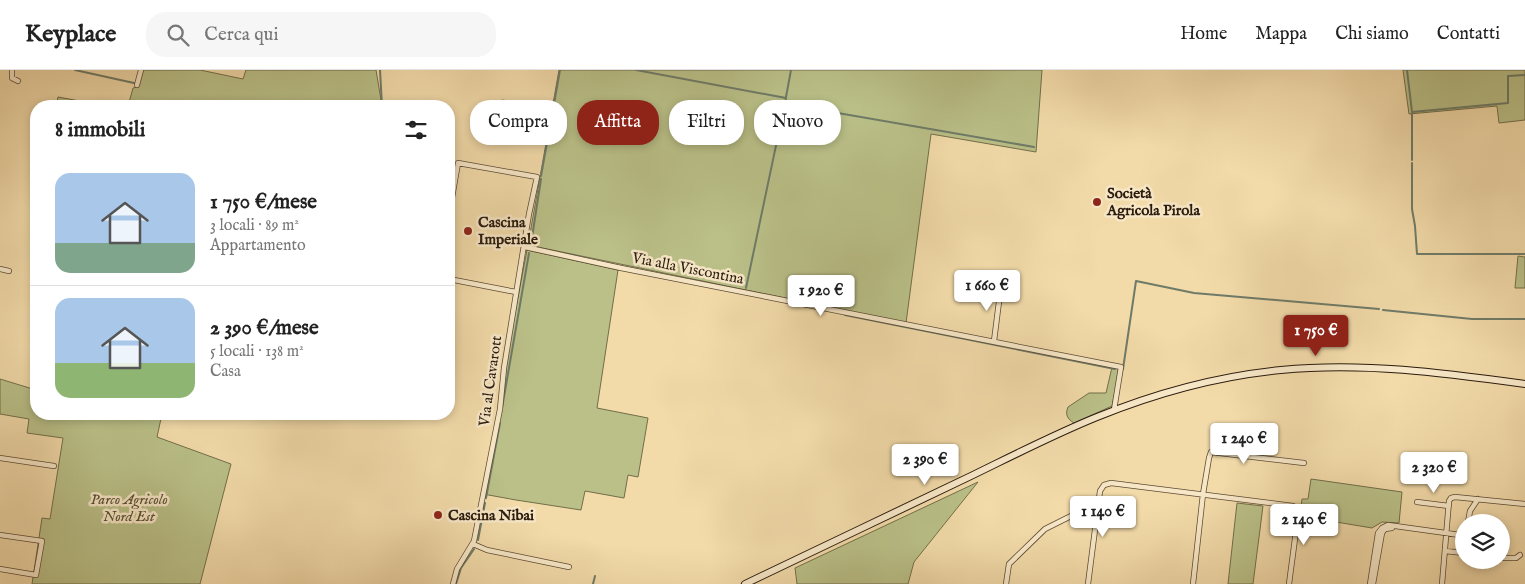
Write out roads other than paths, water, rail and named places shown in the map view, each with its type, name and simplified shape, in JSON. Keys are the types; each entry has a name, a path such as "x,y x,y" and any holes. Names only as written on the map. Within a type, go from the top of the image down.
{"main road":[{"path":"745,584 1081,424 1114,410 1156,396 1214,381 1271,371 1342,366 1447,374 1525,384"}],"street":[{"path":"12,70 12,78 18,81"},
{"path":"137,85 141,70"},
{"name":"Via al Cavarott","path":"453,584 457,569 473,544 500,409 504,368 516,292 538,177 458,163 455,180"},
{"name":"Via alla Viscontina","path":"525,247 621,268 1121,367 1114,410"},
{"path":"0,269 10,271"},
{"path":"455,280 516,292"},
{"path":"994,341 1001,286"},
{"path":"1193,584 1203,494 1211,452 1304,463"},
{"path":"0,458 54,466"},
{"path":"1088,584 1100,491 1104,485 1109,483 1290,505 1297,509 1298,517 1289,584"},
{"path":"1442,584 1451,498 1455,496 1525,504"},
{"path":"1469,514 1478,499"},
{"path":"1417,502 1449,506"},
{"path":"1006,584 1010,564 1045,529 1071,516 1096,519"},
{"path":"1372,584 1379,532 1383,526 1388,525 1455,534"},
{"path":"0,535 42,541 36,575 0,569"},
{"path":"473,544 487,550 569,567"},
{"path":"1445,552 1455,553"},
{"path":"1510,558 1516,558 1520,555"}],"waterway":[{"path":"75,70 134,83"},
{"path":"380,70 382,100"},
{"path":"541,176 560,70"},
{"path":"636,70 786,98 746,288"},
{"path":"786,97 791,70"},
{"path":"1407,70 1412,112 1412,160"},
{"path":"1412,112 1508,103 1508,76 1525,75"},
{"path":"841,114 1034,147"},
{"path":"1412,163 1412,209 1417,254 1525,254"},
{"path":"531,244 541,179"},
{"path":"502,408 529,253"},
{"path":"1123,369 1136,281 1194,293 1379,309"},
{"path":"1383,310 1472,319 1525,319"},
{"path":"845,315 1115,369"},
{"path":"486,498 500,423"},
{"path":"478,540 485,503"},
{"path":"456,584 461,568 474,549"},
{"path":"593,584 595,576"}],"place":[{"name":"Società Agricola Pirola","path":"1097,202"},
{"name":"Cascina Imperiale","path":"468,231"},
{"name":"Cascina Nibai","path":"438,515"}],"park label":[{"name":"Parco Agricolo Nord Est","path":"129,508"}]}
